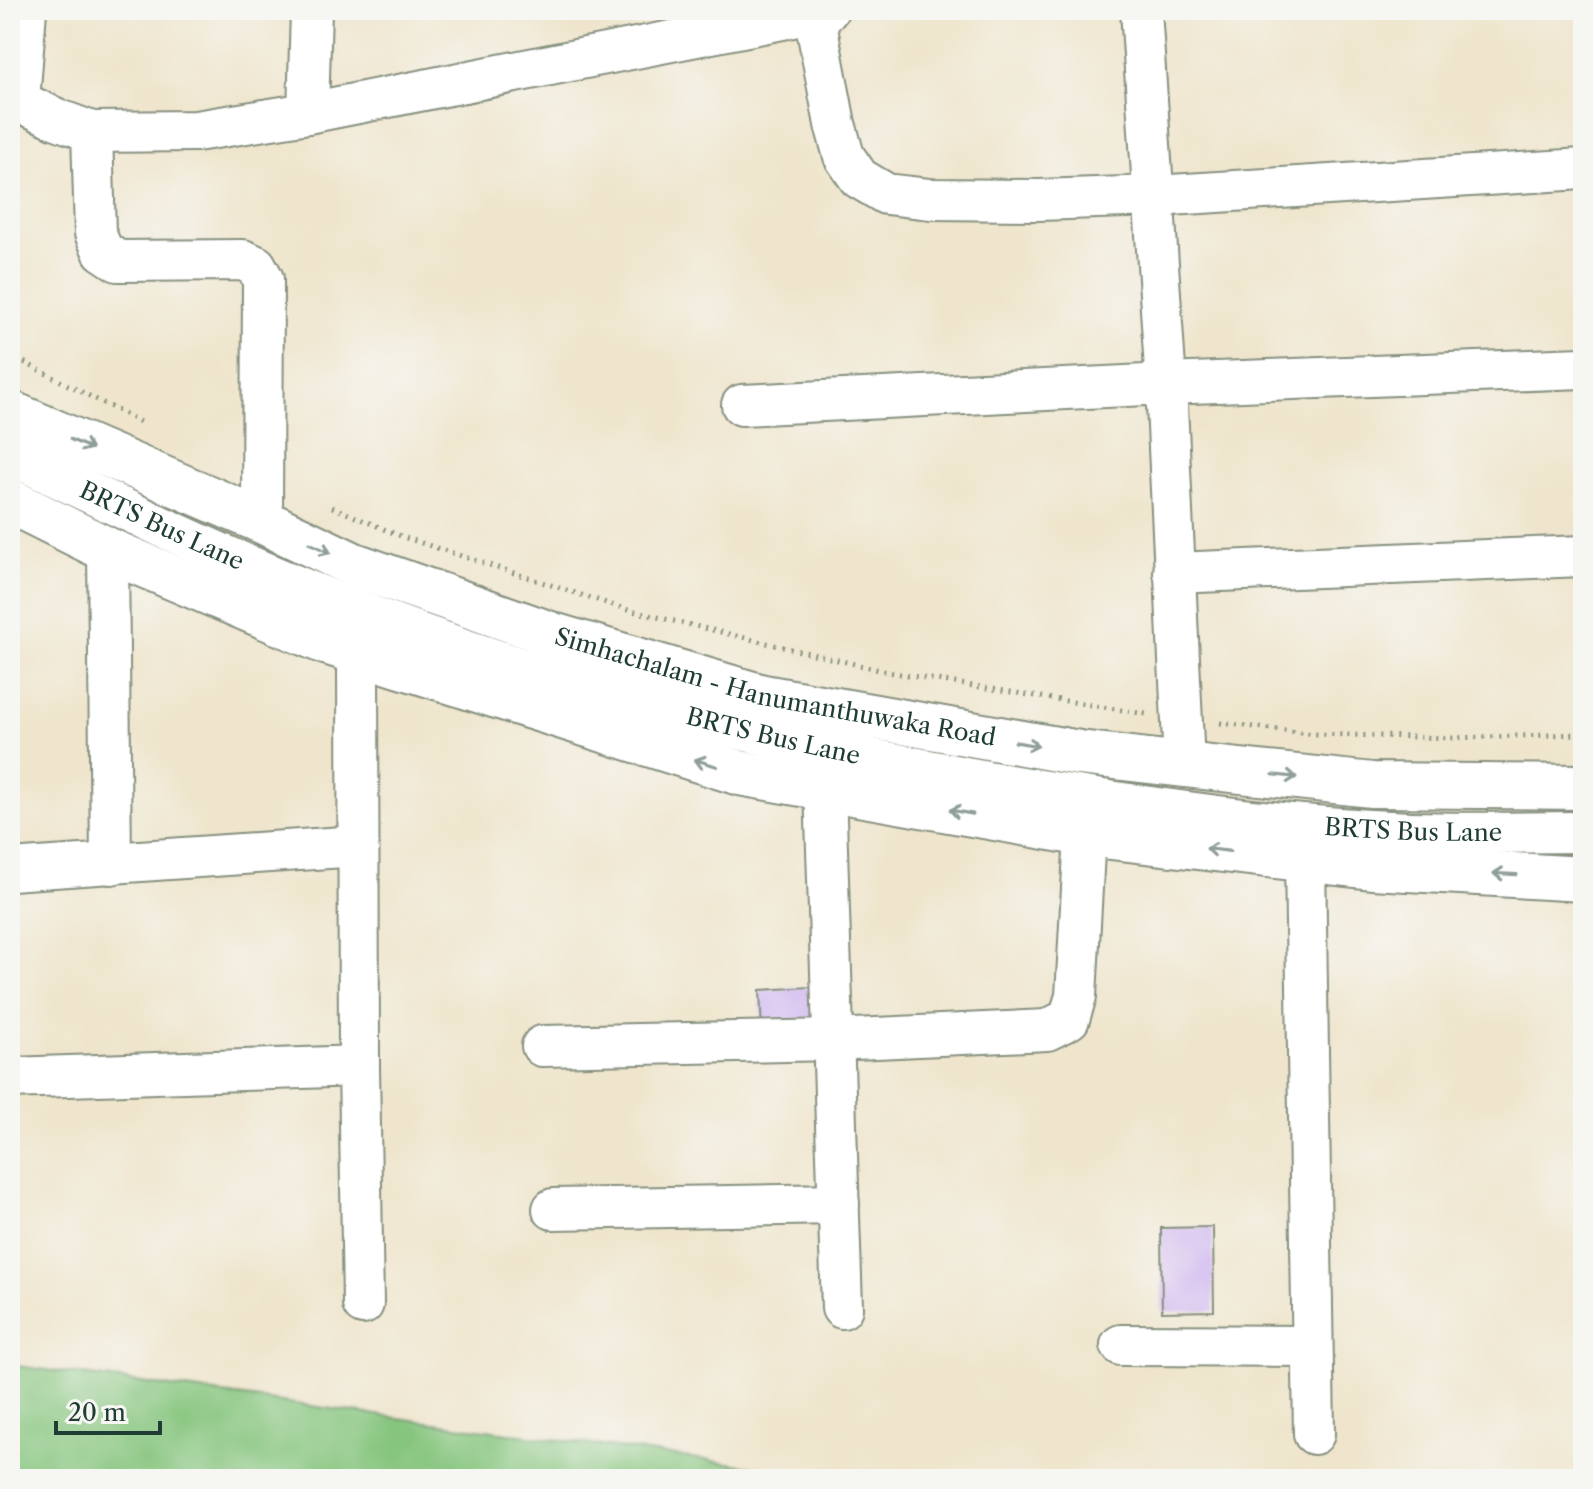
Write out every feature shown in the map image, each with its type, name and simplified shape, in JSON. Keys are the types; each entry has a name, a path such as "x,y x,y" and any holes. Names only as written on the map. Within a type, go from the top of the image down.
{"main road":[{"name":"Simhachalam - Hanumanthuwaka Road","path":"10,413 262,521 354,565 553,635 763,697 1079,753 1184,765 1372,785 1583,787"},
{"path":"10,501 108,550 323,641 740,773 1085,834 1372,867 1583,879"}],"street":[{"path":"26,10 14,99 92,132 196,131 308,113 802,13 844,156 859,178 886,194 930,199 1039,200 1155,196 1583,169"},
{"path":"308,113 311,10"},
{"path":"1141,10 1166,384 1184,765"},
{"path":"92,132 95,233 103,251 118,261 243,260 256,266 263,279 262,521"},
{"path":"742,405 1583,368"},
{"name":"BRTS Bus Lane","path":"10,454 131,514 341,604 518,666 733,730 924,771 1192,814 1410,832 1583,832"},
{"path":"108,550 111,864"},
{"path":"1174,573 1583,556"},
{"path":"358,654 363,1304"},
{"path":"825,788 842,1308"},
{"path":"542,1046 833,1040 1047,1030 1069,1019 1076,996 1085,834"},
{"path":"10,870 358,846"},
{"path":"1305,859 1314,1434"},
{"path":"10,1078 359,1066"},
{"path":"553,1209 839,1204"},
{"path":"1121,1345 1312,1346"}],"path":[{"path":"10,355 149,426"},
{"path":"319,502 403,537 628,610 888,672 1104,709 1315,734 1450,738 1583,734"}],"green space":[{"path":"10,1365 844,1479 10,1479"}],"building":[{"path":"829,986 831,1026 762,1030 760,990"},
{"path":"1213,1227 1214,1311 1162,1312 1161,1228"}]}
